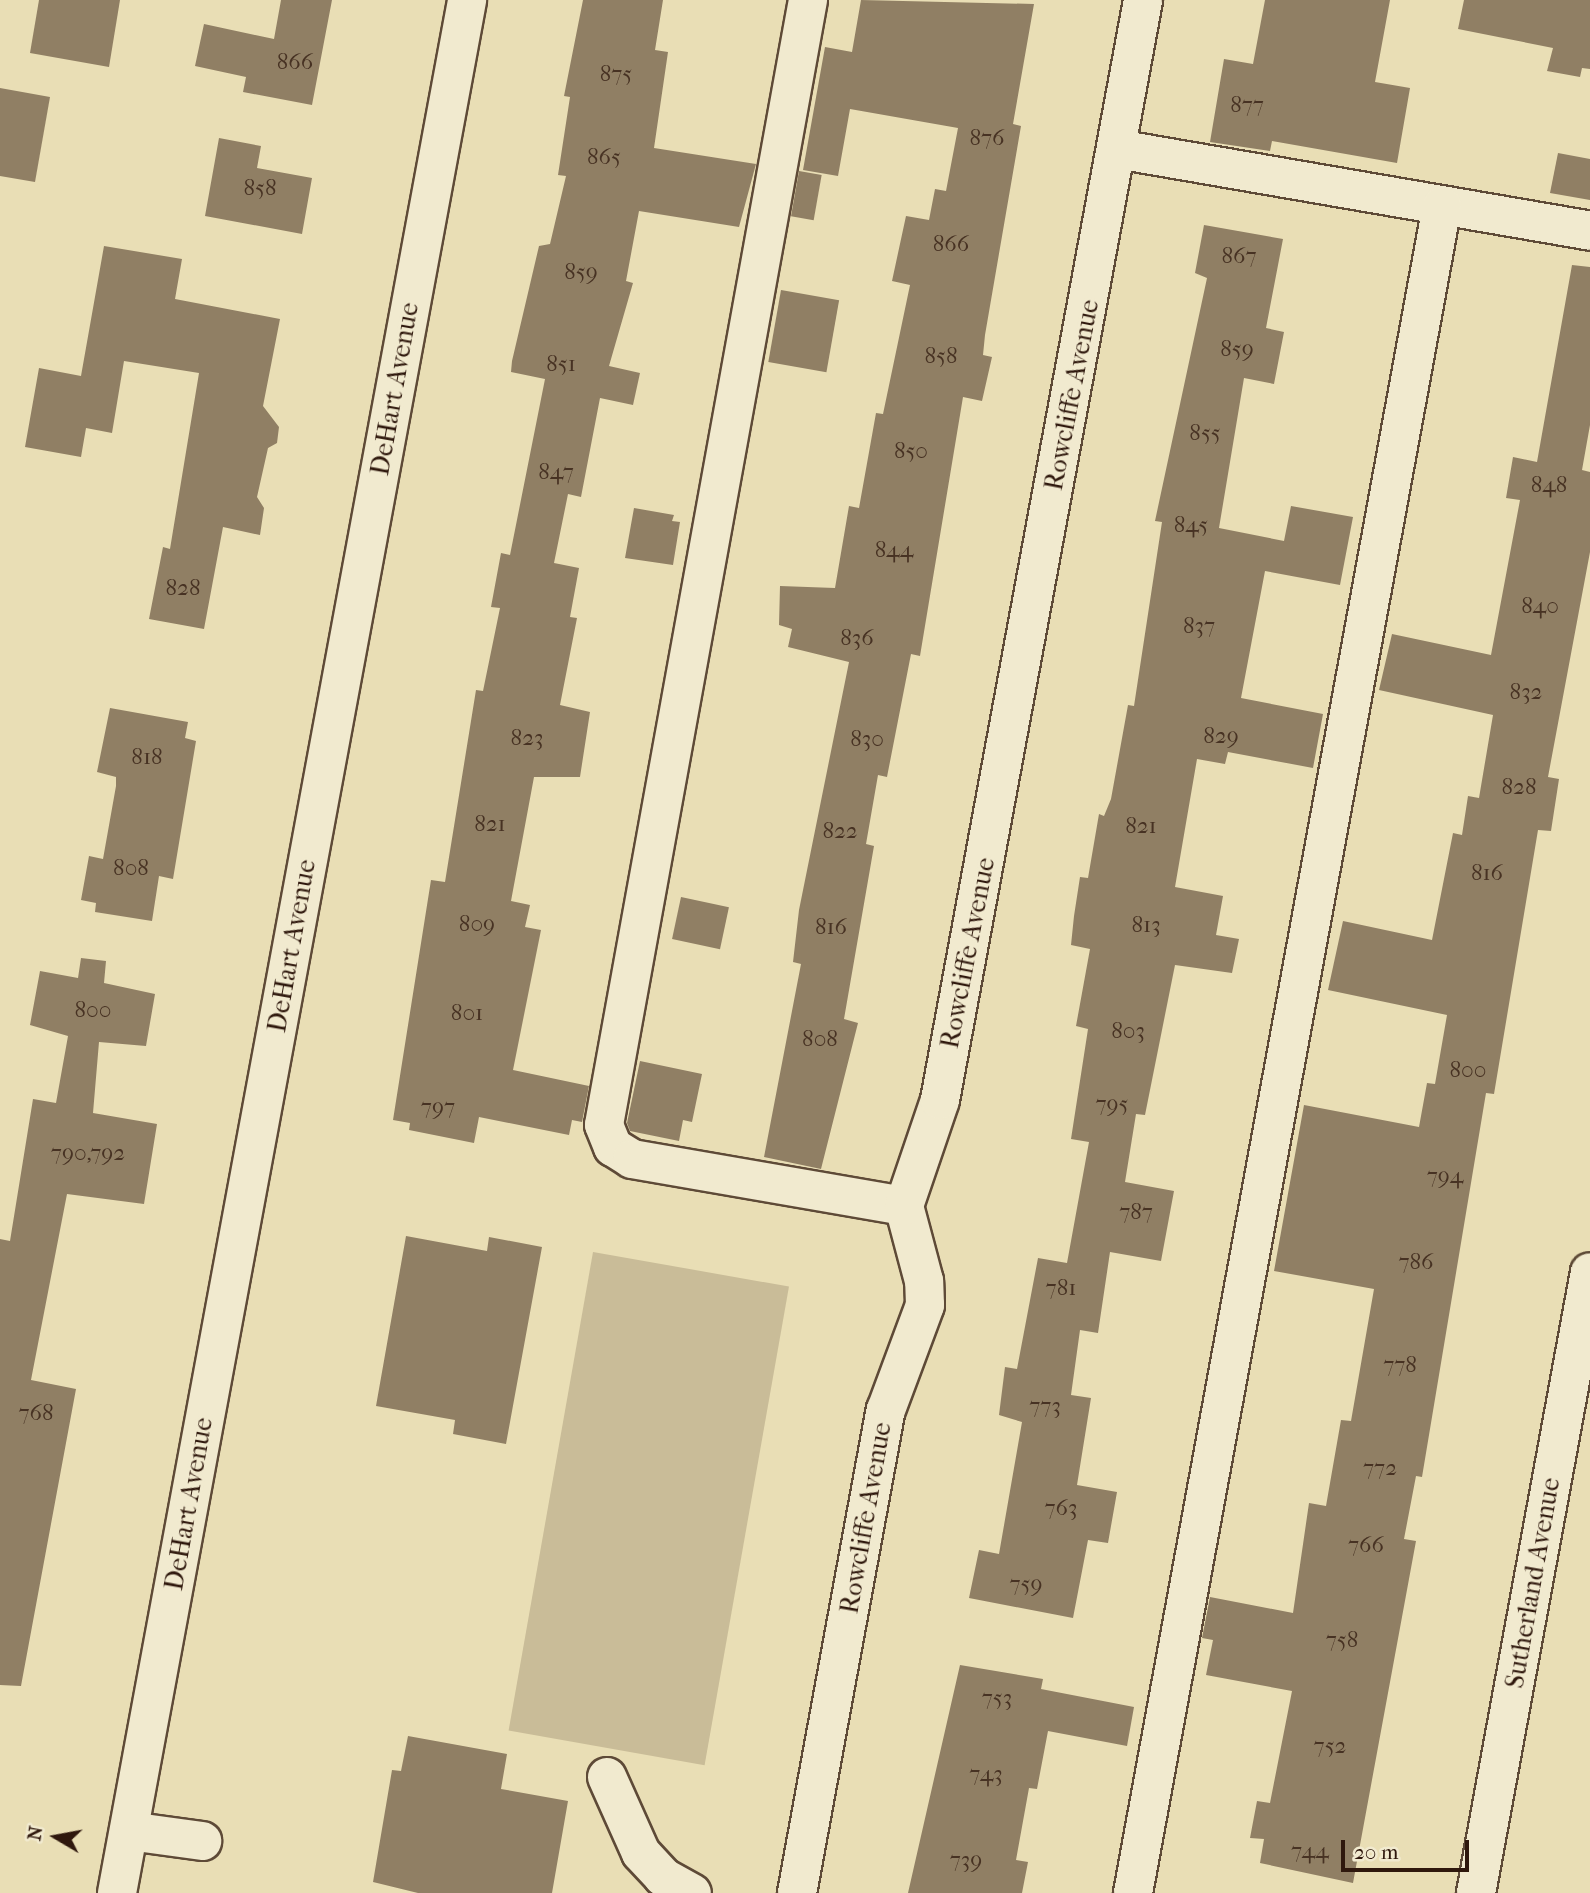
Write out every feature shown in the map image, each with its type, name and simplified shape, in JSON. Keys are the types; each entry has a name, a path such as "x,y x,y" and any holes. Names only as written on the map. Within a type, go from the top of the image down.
{"street":[{"name":"DeHart Avenue","path":"117,1893 467,0"},
{"path":"808,0 604,1125 613,1147 632,1159 904,1206"},
{"name":"Rowcliffe Avenue","path":"797,1893 886,1410 925,1305 924,1281 904,1206 940,1100 1143,0"},
{"path":"1117,149 1590,231"},
{"path":"1133,1893 1442,206"},
{"name":"Sutherland Avenue","path":"1476,1893 1590,1272"},
{"path":"607,1777 641,1853 663,1877 692,1893"},
{"path":"129,1831 202,1841"}],"shaded area":[{"path":"593,1252 789,1287 705,1765 509,1731"}],"building":[{"path":"39,0 120,0 109,67 30,53"},
{"path":"281,0 332,0 312,105 243,92 246,77 195,66 204,24 274,39"},
{"path":"583,0 663,0 655,50 668,52 654,148 756,164 739,227 639,211 626,281 633,283 609,366 640,373 633,405 600,398 581,497 568,494 554,563 579,568 570,617 577,618 560,705 590,712 580,777 534,777 511,901 530,905 525,927 541,930 513,1070 589,1086 582,1122 572,1120 569,1135 479,1117 474,1143 409,1130 410,1123 393,1120 431,880 445,882 476,690 483,691 500,608 491,607 501,553 510,555 545,379 511,372 512,361 539,246 550,244 566,176 558,175 570,97 564,96"},
{"path":"861,0 1034,4 1013,124 1021,126 985,335 983,355 992,357 982,401 963,397 920,656 911,654 887,777 878,775 866,844 874,846 844,1019 858,1023 821,1169 764,1157 801,964 793,962 799,910 849,662 788,647 792,629 779,625 780,586 835,588 849,506 859,508 876,413 883,414 910,285 892,281 906,216 929,220 935,189 946,191 958,128 850,109 838,176 803,170 825,47 852,52"},
{"path":"1265,0 1390,0 1375,82 1410,88 1397,163 1272,141 1270,151 1210,142 1224,59 1253,64"},
{"path":"1464,0 1590,0 1590,69 1582,68 1580,77 1547,71 1553,48 1458,29"},
{"path":"0,88 50,97 35,182 0,176"},
{"path":"219,138 261,146 257,168 312,178 302,234 205,216"},
{"path":"1558,153 1590,159 1590,200 1550,193"},
{"path":"799,171 822,175 814,220 791,216"},
{"path":"1204,225 1283,239 1266,328 1284,332 1274,384 1244,378 1219,528 1284,541 1291,506 1353,517 1340,585 1265,571 1241,698 1323,714 1313,768 1228,752 1225,764 1197,759 1175,887 1223,896 1216,935 1239,939 1232,973 1175,965 1145,1115 1136,1114 1125,1182 1174,1191 1161,1261 1110,1252 1098,1333 1080,1330 1071,1395 1091,1398 1077,1485 1117,1492 1108,1543 1088,1540 1073,1618 969,1598 979,1550 999,1554 1022,1422 999,1415 1005,1367 1017,1369 1038,1258 1067,1263 1089,1142 1071,1139 1088,1029 1076,1026 1090,949 1071,945 1074,916 1080,877 1088,878 1099,814 1104,816 1111,799 1128,705 1134,706 1162,522 1155,521 1207,278 1195,273"},
{"path":"104,246 182,259 175,299 280,319 263,406 279,427 277,443 268,448 257,497 264,508 260,535 223,527 204,629 149,619 163,547 170,549 199,373 124,361 112,433 86,428 81,457 25,447 39,368 81,376"},
{"path":"1572,265 1590,267 1590,425 1582,470 1590,472 1590,552 1548,777 1559,779 1551,831 1538,830 1494,1094 1486,1093 1422,1477 1416,1476 1404,1539 1416,1541 1353,1883 1260,1863 1264,1839 1250,1838 1257,1801 1270,1803 1292,1691 1206,1675 1213,1640 1202,1638 1210,1597 1293,1613 1309,1503 1326,1506 1341,1420 1351,1421 1374,1289 1274,1271 1304,1105 1419,1127 1427,1083 1435,1084 1447,1015 1328,990 1343,921 1432,940 1453,833 1462,835 1468,796 1479,798 1493,715 1379,690 1392,634 1491,655 1520,500 1506,498 1513,457 1537,462"},
{"path":"781,290 839,300 826,372 768,362"},
{"path":"634,508 674,515 672,521 680,522 673,565 625,558"},
{"path":"110,708 188,722 185,738 196,741 173,879 159,876 152,921 95,912 96,903 81,900 89,856 103,859 116,786 116,777 97,772"},
{"path":"681,897 729,907 720,949 672,939"},
{"path":"81,958 106,961 104,983 155,994 146,1046 99,1042 93,1113 157,1124 144,1204 67,1194 31,1380 76,1389 21,1686 0,1685 0,1239 10,1241 33,1099 56,1103 68,1036 30,1025 40,971 78,978"},
{"path":"640,1061 702,1074 692,1122 683,1120 679,1141 630,1131 627,1123"},
{"path":"406,1236 487,1251 489,1237 542,1247 506,1444 453,1434 455,1420 376,1406"},
{"path":"960,1665 1043,1679 1041,1689 1134,1707 1127,1746 1048,1731 1037,1789 1029,1788 1016,1860 1028,1862 1022,1893 908,1893"},
{"path":"408,1736 507,1754 501,1789 568,1801 552,1893 418,1893 373,1882 392,1770 401,1771"}]}
